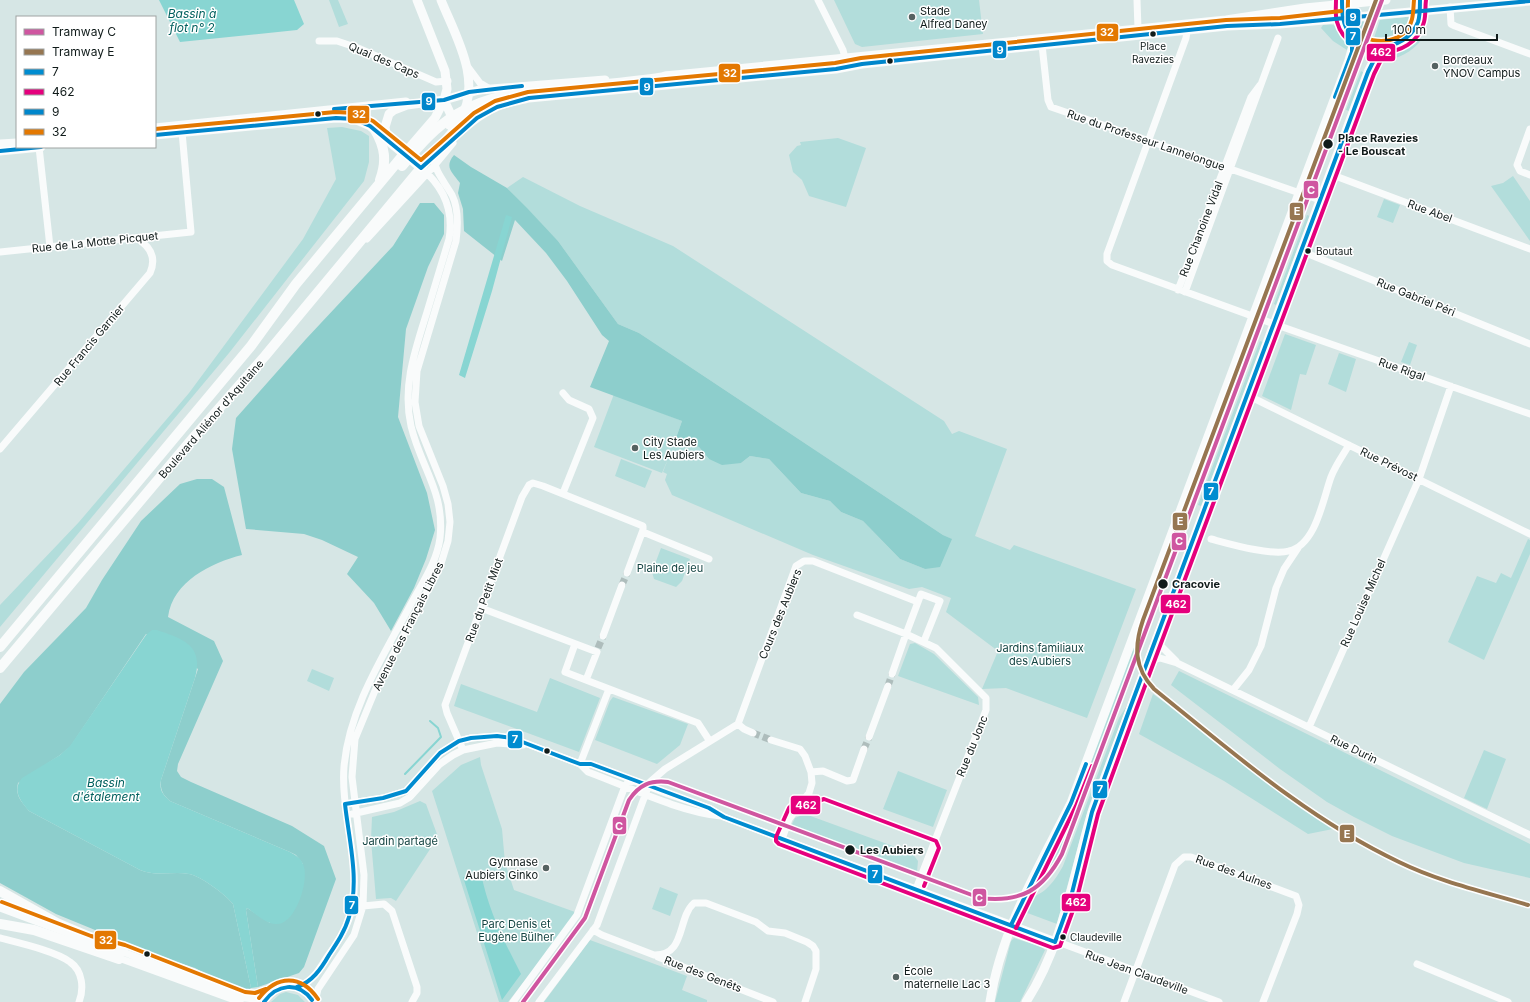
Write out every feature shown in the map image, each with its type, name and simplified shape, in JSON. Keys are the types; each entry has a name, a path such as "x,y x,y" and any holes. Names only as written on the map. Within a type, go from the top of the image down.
{"highway":[{"path":"263,331 422,142 443,123 457,114 472,106 500,96 672,76"},
{"path":"375,130 382,142 385,155 384,169 379,183"},
{"name":"Boulevard Aliénor d'Aquitaine","path":"0,647 263,331 296,284 404,154"},
{"name":"Boulevard Aliénor d'Aquitaine","path":"0,668 188,444 424,171"},
{"path":"0,891 56,922 121,955"},
{"path":"0,924 34,930 121,955"}],"main road":[{"path":"404,154 435,118 444,100 448,81 417,0"},
{"path":"433,156 461,118 469,92 467,67 441,0"},
{"path":"156,128 265,118 385,104 444,100 469,92 490,89 672,76 1138,29 1341,2 1386,0"},
{"path":"433,156 477,118 497,106 530,98 836,68 1187,30 1342,17 1420,5 1450,7 1530,0"},
{"path":"1341,2 1342,17 1348,31 1352,36 1368,46 1385,48"},
{"path":"1026,1002 1048,960 1055,942 1070,901 1092,812 1370,68 1377,54 1385,48 1398,44 1408,37 1419,22 1420,5"},
{"path":"990,1002 992,985 1004,940 1071,803 1352,52 1352,36"},
{"path":"156,135 336,118 358,120 375,130 424,171 449,126 450,111 444,100"},
{"path":"387,140 385,127 389,114 394,110 419,102"},
{"path":"0,144 16,143"},
{"path":"0,151 30,148"}],"street":[{"path":"818,0 843,50 845,58 857,65"},
{"path":"1138,0 1138,29"},
{"path":"1450,7 1451,24 1530,54"},
{"path":"1149,140 1186,38 1187,30"},
{"name":"Rue Chanoine Vidal","path":"1182,291 1228,168 1250,97 1262,82 1278,38"},
{"name":"Quai des Caps","path":"319,41 337,41 358,48 434,82 448,81"},
{"name":"Rue du Professeur Lannelongue","path":"1042,45 1048,100 1051,107 1320,200"},
{"path":"758,76 779,71 837,64 845,58"},
{"path":"467,67 480,83 490,89"},
{"path":"1530,130 1517,165 1520,172 1530,175"},
{"name":"Rue de La Motte Picquet","path":"0,252 191,232 182,132"},
{"path":"424,171 434,166 459,134"},
{"name":"Rue Rigal","path":"1149,140 1107,254 1107,261 1112,266 1530,414"},
{"path":"40,148 50,247"},
{"name":"Avenue des Français Libres","path":"314,1002 318,989 354,935 363,906 364,874 354,802 352,768 355,739 379,681 440,567 445,554 449,529 448,504 445,492 421,432 415,402 417,371 456,241 458,228 456,208 452,196 434,166 433,156"},
{"name":"Avenue des Français Libres","path":"297,987 304,985 312,979 337,944 350,918 355,882 345,804 344,767 348,736 377,667 433,565 440,538 439,504 435,489 413,433 408,401 408,382 414,353 449,239 451,227 450,209 446,198 424,171"},
{"name":"Rue Abel","path":"1330,174 1530,249"},
{"name":"Rue Francis Garnier","path":"0,449 150,273 154,265 149,248 136,238"},
{"name":"Rue Gabriel Péri","path":"1301,251 1530,344"},
{"name":"Rue Louise Michel","path":"1309,727 1419,479 1452,386"},
{"path":"563,393 569,400 589,409 593,418 563,493"},
{"name":"Rue Prévost","path":"1247,396 1530,534"},
{"path":"1234,690 1249,670 1261,646 1276,588 1284,569 1299,546 1313,529 1332,475 1349,445"},
{"name":"Rue du Petit Miot","path":"463,750 445,705 526,488 529,485 538,484 563,493 640,524 643,526 642,532"},
{"path":"627,573 642,532 709,559"},
{"path":"1211,539 1255,549 1283,552 1290,551 1299,546"},
{"name":"Cours des Aubiers","path":"738,724 796,566 804,562 813,561 918,602"},
{"path":"603,636 622,585"},
{"path":"892,674 922,594 940,601 924,641"},
{"path":"481,608 575,644 597,650 586,680"},
{"name":"Rue du Jonc","path":"857,615 924,641 936,648 986,698 987,702 986,710 916,889"},
{"name":"Rue Durin","path":"1156,638 1161,646 1178,663"},
{"path":"575,644 565,672 698,723 709,740"},
{"name":"Rue Durin","path":"1148,661 1160,658 1178,663 1530,835"},
{"path":"868,737 888,686"},
{"path":"580,764 609,688"},
{"path":"539,1002 593,930 605,905 649,786 660,772 709,740 738,724 744,729 753,733"},
{"path":"345,804 384,798 406,791 440,753 460,741 497,736 512,738 580,764 591,764 709,808 724,817"},
{"path":"771,740 800,749 805,756 811,772 812,783 809,793 789,820 782,839"},
{"path":"346,814 356,814 371,808 400,803 410,797 440,764 463,750 497,743 531,746"},
{"path":"811,772 823,771 847,781 853,780 864,749"},
{"path":"580,764 588,772 646,794 706,815 724,817"},
{"path":"513,1002 577,915 625,786 628,782 635,781"},
{"name":"Rue Jean Claudeville","path":"724,817 1055,942 1219,1002"},
{"name":"Rue des Aulnes","path":"1135,971 1175,865 1184,857 1191,857 1287,891 1296,896 1298,905 1297,914 1263,1002"},
{"name":"Rue des Genêts","path":"654,955 668,954 681,932 691,906 694,903 700,902 756,922 772,932 785,933 813,946 816,951 816,969 805,1002"},
{"path":"363,906 384,904 392,911 417,987 417,993 412,1002"},
{"path":"0,908 89,942 231,1000 240,1002"},
{"name":"Rue des Genêts","path":"593,930 602,936 773,1002"},
{"path":"0,938 46,952 70,962 78,970 82,981 82,991 79,1002"},
{"path":"121,955 244,998 256,998 268,995 281,987 297,987 305,991 314,1002"},
{"path":"1417,964 1508,1002"},
{"path":"1124,1002 1135,971"},
{"path":"264,1002 268,995"}],"green space":[{"path":"329,0 338,0 348,24 339,27"},
{"name":"Stade Alfred Daney","path":"834,0 979,0 983,34 862,47 855,44"},
{"path":"1414,16 1412,23 1404,33 1398,37 1393,40 1380,42 1373,41 1380,20"},
{"path":"1372,21 1365,38 1358,33 1350,23"},
{"path":"1323,25 1334,25 1342,30 1348,44 1347,50 1333,41 1321,28"},
{"path":"1416,38 1422,39 1418,44 1403,55 1391,59 1378,60 1383,55 1401,50"},
{"path":"1350,68 1353,69 1339,107 1336,106"},
{"path":"1361,71 1364,73 1349,111 1346,110"},
{"path":"342,127 361,131 369,136 369,162 364,181 229,353 0,627 0,605 79,522 189,393 303,239 336,179 327,128"},
{"path":"838,138 866,148 846,207 809,196 802,180 793,172 789,155 797,146 801,145 800,142"},
{"path":"1513,176 1530,201 1530,241 1491,186 1503,183"},
{"name":"Jardins familiaux des Aubiers","path":"523,177 580,206 673,246 944,421 952,434 959,431 1007,449 975,536 1010,550 1014,545 1136,589 1087,718 1006,688 982,689 998,651 946,612 951,598 922,587 909,589 813,555 672,495 665,480 667,474 663,472 668,459 662,473 594,447 614,394 682,421 676,438 699,447 709,459 741,463 750,456 769,459 801,493 830,501 841,512 863,521 900,559 925,569 951,539 639,333 618,324 558,241 507,188"},
{"path":"1384,199 1400,205 1393,223 1377,217"},
{"path":"1297,211 1300,212 1266,301 1264,300"},
{"path":"1307,215 1310,216 1276,305 1274,304"},
{"path":"1285,334 1316,345 1306,375 1300,374 1291,410 1262,396"},
{"path":"1250,337 1253,338 1191,502 1188,501"},
{"path":"1260,341 1263,342 1201,506 1198,505"},
{"path":"1409,342 1417,345 1410,365 1401,362"},
{"path":"1339,353 1356,359 1346,392 1328,384"},
{"path":"621,459 652,471 645,488 615,476"},
{"path":"1528,539 1530,540 1530,554 1484,660 1448,642 1477,576 1496,583 1501,573 1511,578"},
{"name":"Plaine de jeu","path":"661,548 690,559 682,581 676,587 654,579 652,572"},
{"path":"1143,621 1146,623 1060,854 1046,877 1031,889"},
{"path":"915,643 934,654 978,697 979,705 898,676 910,644"},
{"path":"312,669 334,678 329,691 307,681"},
{"path":"1179,671 1530,844 1530,878 1464,863 1392,836 1327,802 1280,769 1171,685"},
{"path":"550,678 600,698 579,752 454,706 461,684 537,712"},
{"path":"1153,694 1338,828 1308,834 1224,781 1139,734"},
{"path":"613,697 688,724 680,745 657,764 595,740 610,701"},
{"path":"1128,704 1089,806 1057,924 1022,911 1029,901 1050,885 1063,866 1119,718"},
{"path":"1484,750 1506,759 1487,809 1464,798"},
{"name":"Parc Denis et Eugène Bülher","path":"480,757 481,765 502,829 505,863 514,890 575,912 569,924 508,1002 499,1002 432,791 461,765"},
{"path":"898,771 947,790 933,827 883,809"},
{"name":"Jardin partagé","path":"420,801 426,804 438,837 396,901 391,898 376,899 371,840 372,817 394,812"},
{"path":"805,814 912,853 918,861 917,872 791,826 795,818"},
{"path":"660,887 678,894 670,916 652,909"},
{"path":"1014,938 1042,947 1045,950 1020,1002 995,1002 1011,941"},
{"name":"Parc Denis et Eugène Bülher","path":"590,940 687,976 682,990 707,1000 707,1002 544,1002"},
{"path":"286,992 298,995 305,1002 271,1002 280,994"}],"shaded area":[{"path":"454,155 471,167 507,188 527,208 558,241 618,324 639,333 943,535 952,539 940,567 925,569 900,559 863,521 841,512 830,501 801,493 769,459 750,456 741,463 722,465 709,459 699,447 676,438 682,421 590,387 609,341 602,335 567,281 546,253 515,220 502,261 464,231 463,209 458,193 460,183 449,166"},
{"path":"420,203 434,203 444,215 444,234 428,267 406,329 398,417 427,493 435,530 426,559 414,588 391,631 374,603 347,574 358,557 322,540 304,534 246,529 232,449 236,418 306,339 393,246"},
{"path":"197,479 212,479 224,487 242,555 218,563 195,576 177,593 171,604 168,617 214,641 223,661 178,764 177,771 181,777 292,826 324,846 336,879 304,967 299,973 258,987 246,910 247,908 270,923 303,864 296,855 170,801 162,792 161,780 198,669 146,634 70,747 18,783 17,791 19,798 29,811 140,870 158,874 183,873 194,875 213,886 225,896 233,904 251,988 247,991 217,980 195,968 161,957 56,914 0,883 0,704 24,672 86,608 102,580 141,521 180,484"}],"water":[{"name":"Bassin à flot n° 2","path":"159,0 294,0 304,24 297,30 180,42"},
{"path":"506,215 512,217 492,291 465,378 459,375"},
{"name":"Bassin d'étalement","path":"152,630 157,630 183,640 194,651 197,658 195,678 161,780 161,789 164,794 170,801 290,852 299,858 303,864 305,880 300,900 290,917 284,922 277,924 269,923 247,908 246,910 258,987 251,988 233,904 219,891 194,875 177,873 158,874 140,870 29,811 18,795 17,791 19,782 22,778 60,755 70,746 146,635"},
{"path":"481,873 492,913 521,974 502,1000 463,877"}],"waterway":[{"path":"405,774 441,737 438,728 430,721"}],"tunnel":[{"path":"622,585 627,573"},
{"path":"598,648 603,636"},
{"path":"888,686 892,674"},
{"path":"753,733 771,740"},
{"path":"864,749 869,737"}],"tram line":[{"name":"E","path":"1376,0 1143,620 1137,648 1139,665 1147,681 1154,689 1272,783 1333,826 1366,845 1415,869 1463,886 1528,905"},
{"name":"C","path":"523,1002 585,918 629,800 641,787 650,783 668,782 980,898 995,899 1019,896 1039,885 1047,877 1062,854 1382,0"}],"transit line":[{"name":"462","path":"1336,0 1336,19 1343,35 1354,45 1367,50 1381,52 1395,51 1408,45 1418,35 1425,19 1426,0"},
{"name":"7","path":"1342,0 1342,14 1344,23 1351,35 1359,41 1378,47 1398,43 1413,31 1419,20 1420,0"},
{"name":"32","path":"1348,0 1348,17 1352,27 1365,37 1381,41 1390,40 1405,32 1410,25 1414,0"},
{"name":"9","path":"156,135 336,118 354,119 370,126 421,168 477,118 497,107 529,98 836,69 862,64 1227,26 1280,24 1530,1"},
{"name":"32","path":"156,129 335,112 355,113 373,121 421,160 474,113 495,101 528,92 835,63 861,58 1226,20 1280,18 1341,11"},
{"name":"7","path":"1335,97 1352,52 1352,36"},
{"name":"462","path":"1341,99 1358,54 1358,36"},
{"name":"7","path":"1055,942 1070,901 1092,812 1130,708 1368,72 1377,54 1385,48"},
{"name":"462","path":"924,886 939,848 936,841 824,799 807,805 792,805 789,808 776,837 776,841 779,844 1053,948 1060,946 1076,902 1098,814 1136,710 1374,74 1382,58 1389,53"},
{"name":"9","path":"334,109 444,100 469,92 522,86"},
{"name":"9","path":"0,151 31,148"},
{"name":"7","path":"345,804 383,798 406,791 440,753 459,741 471,738 497,736 512,738 580,764 591,764 709,808 724,817 1055,942"},
{"name":"7","path":"1011,925 1071,803 1086,764"},
{"name":"462","path":"1016,928 1076,806 1092,766"},
{"name":"7","path":"297,987 307,982 319,970 340,937 349,917 354,889 354,875 345,804"},
{"name":"32","path":"2,902 91,936 125,945 245,992 255,993 266,989"},
{"name":"32","path":"259,998 273,985 289,980 304,985 318,999"},
{"name":"7","path":"264,1002 275,991 288,987 300,990 312,1000"}],"place":[{"name":"Stade Alfred Daney","path":"912,17"},
{"name":"Place Ravezies","path":"1153,34"},
{"name":"Bordeaux YNOV Campus","path":"1435,66"},
{"name":"Place Ravezies - Le Bouscat","path":"1328,144"},
{"name":"Boutaut","path":"1308,251"},
{"name":"City Stade Les Aubiers","path":"635,448"},
{"name":"Cracovie","path":"1163,584"},
{"name":"Les Aubiers","path":"850,850"},
{"name":"Gymnase Aubiers Ginko","path":"546,868"},
{"name":"Claudeville","path":"1063,937"},
{"name":"École maternelle Lac 3","path":"896,977"}]}
